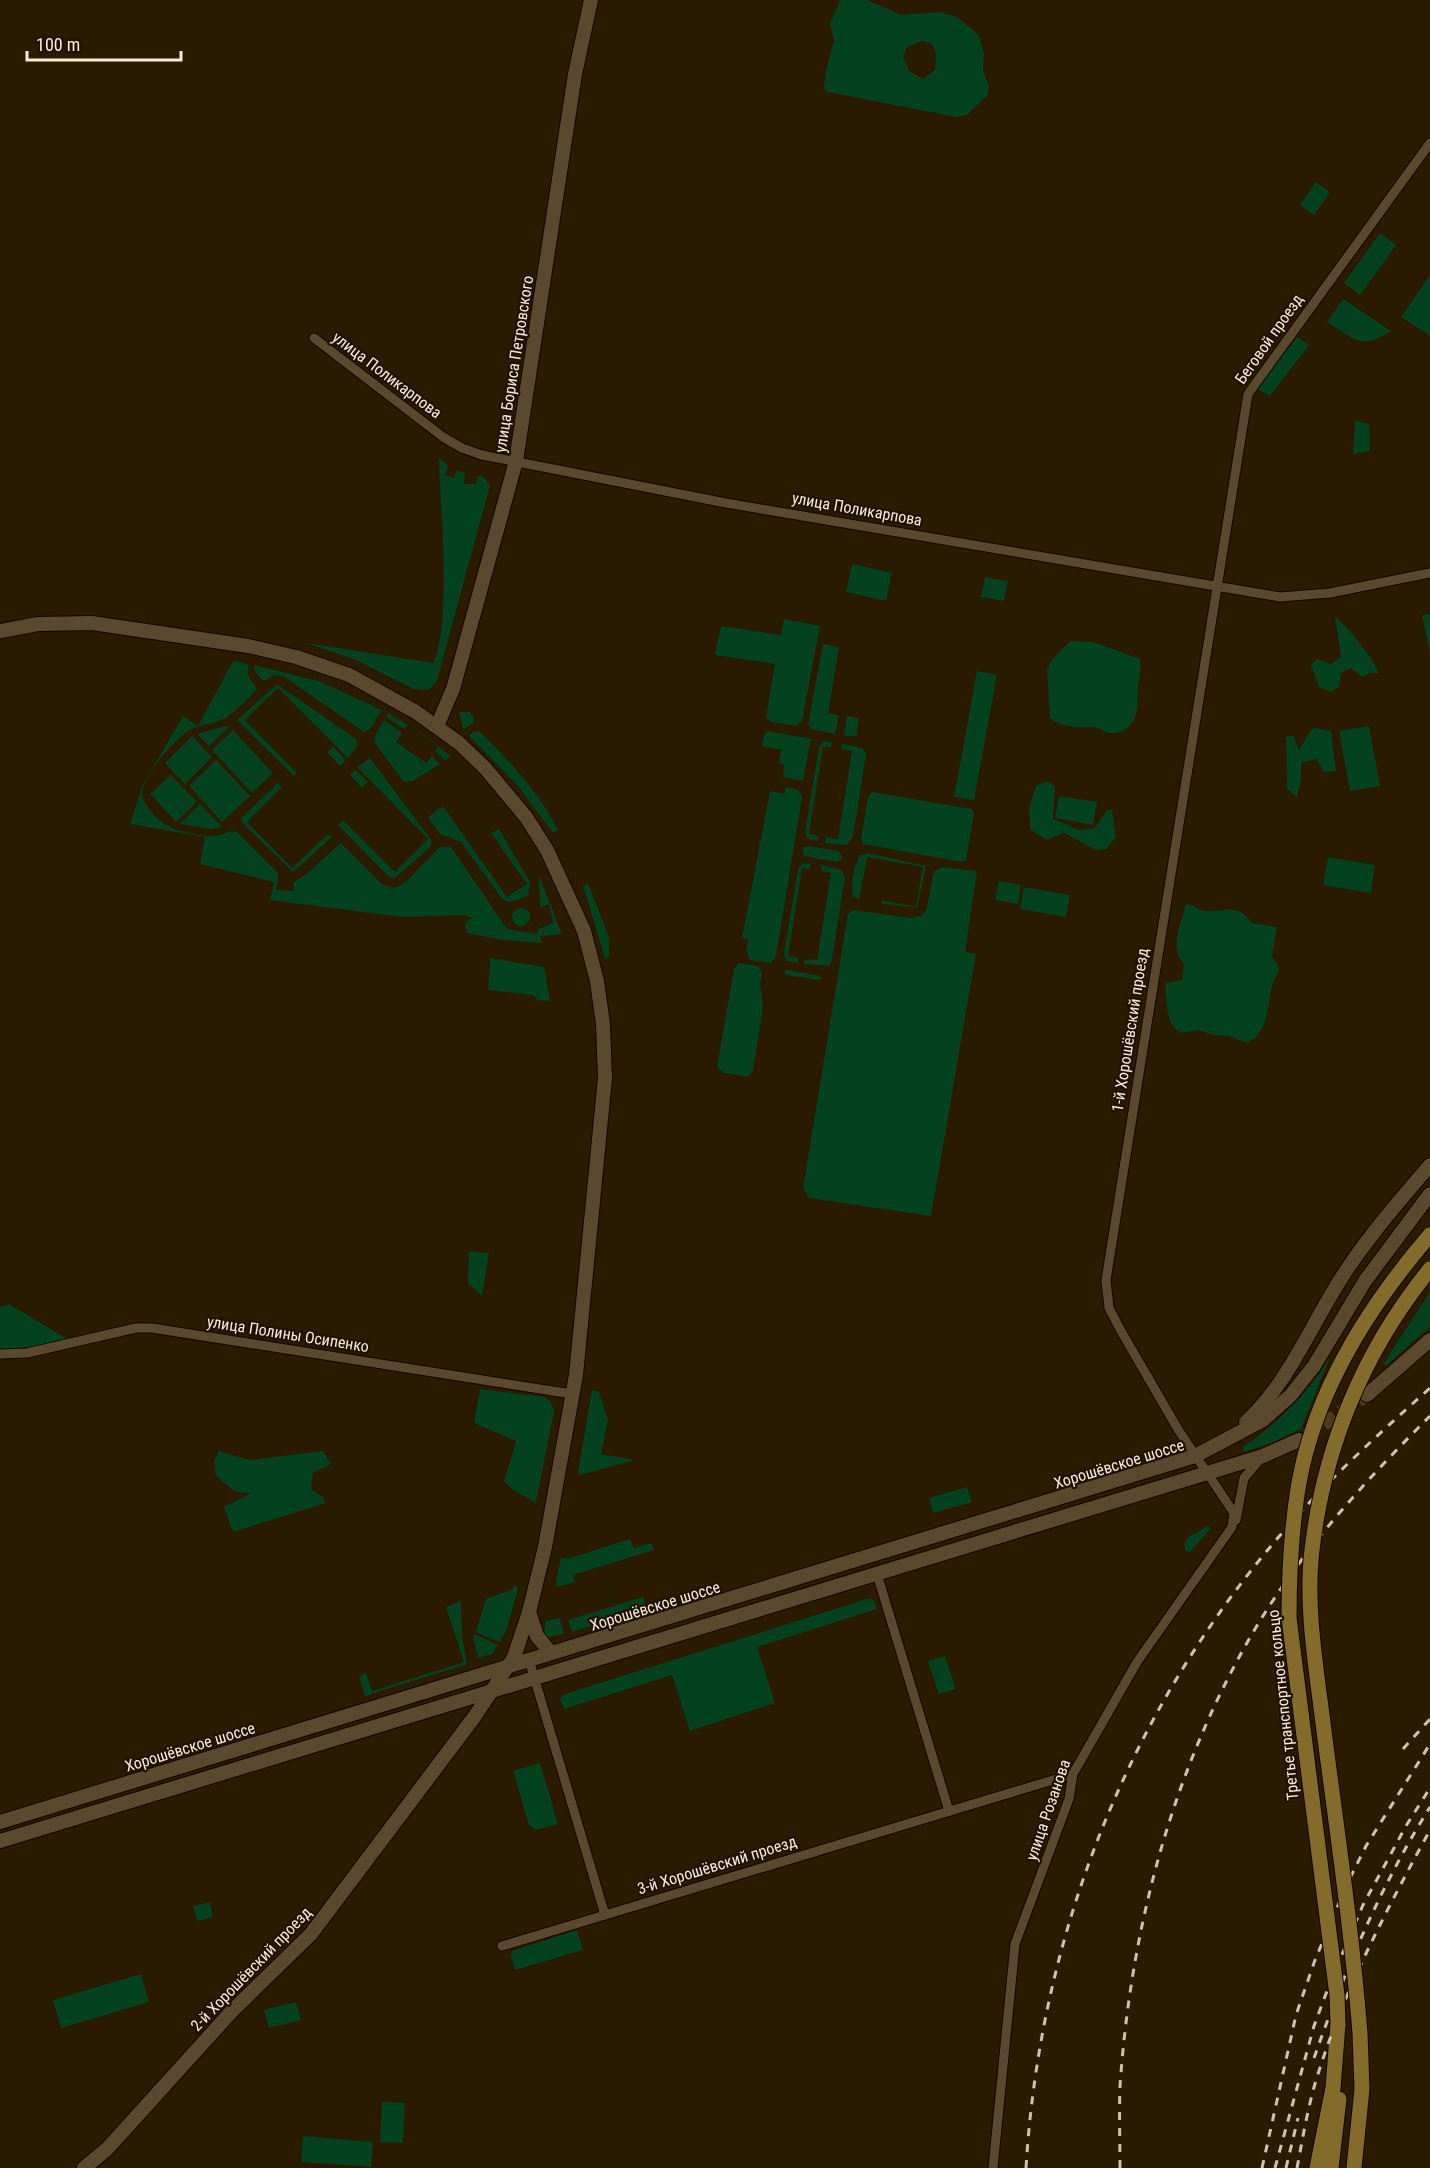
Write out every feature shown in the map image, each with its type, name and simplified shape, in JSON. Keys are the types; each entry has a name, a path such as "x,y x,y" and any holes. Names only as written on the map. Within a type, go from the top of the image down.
{"main road":[{"name":"улица Бориса Петровского","path":"437,726 453,689 516,461 575,74 591,0"},
{"name":"2-й Хорошёвский проезд","path":"0,631 38,624 92,623 275,652 349,675 387,694 437,726 459,742 507,793 542,841 578,916 598,985 603,1024 605,1078 584,1307 572,1395 545,1547 529,1612 509,1667 311,1934 232,2011 107,2149 84,2168"},
{"path":"1194,1456 1228,1437 1269,1399 1290,1370 1322,1309 1358,1254 1430,1165"},
{"path":"1194,1456 1247,1430 1291,1395 1314,1366 1365,1281 1430,1194"},
{"name":"Третье транспортное кольцо","path":"1331,2168 1339,2107 1337,1995 1289,1618 1290,1556 1297,1493 1315,1428 1350,1348 1384,1292 1430,1235"},
{"path":"1354,2168 1362,2089 1360,2033 1319,1690 1312,1616 1311,1552 1325,1475 1352,1394 1393,1320 1430,1269"},
{"path":"1367,1395 1430,1340"},
{"path":"1206,1474 1263,1456 1299,1440"},
{"name":"Хорошёвское шоссе","path":"0,1822 1194,1456"},
{"name":"Хорошёвское шоссе","path":"0,1841 1206,1474"},
{"path":"529,1612 537,1636 552,1653"},
{"path":"509,1667 516,1677 531,1680"},
{"path":"1317,2168 1332,2088 1338,2024"}],"street":[{"name":"Беговой проезд","path":"1215,587 1248,394 1430,143"},
{"name":"улица Поликарпова","path":"314,338 452,442 482,455 726,503 1280,597 1330,593 1430,573"},
{"name":"1-й Хорошёвский проезд","path":"1194,1456 1109,1308 1106,1280 1215,587"},
{"name":"улица Полины Осипенко","path":"0,1354 27,1353 136,1328 152,1328 572,1395"},
{"name":"Хорошёвское шоссе","path":"1194,1456 1206,1474"},
{"name":"улица Розанова","path":"993,2168 1015,1944 1069,1799 1073,1774 1137,1662 1232,1527 1238,1516 1244,1478 1263,1456"},
{"path":"1206,1474 1234,1513 1232,1527"},
{"path":"877,1574 949,1811"},
{"path":"529,1660 531,1680 605,1915"},
{"name":"3-й Хорошёвский проезд","path":"502,1946 1073,1774"},
{"path":"111,1788 105,1793 105,1799 109,1805 116,1805"},
{"path":"72,1819 81,1810 83,1797"}],"green space":[{"path":"840,0 867,0 902,15 940,12 957,17 979,35 984,55 983,71 989,86 987,96 967,115 956,117 828,92 824,88 826,71 834,41 830,24","holes":["922,41 932,44 936,54 935,70 923,79 909,71 903,57 907,47"]},
{"path":"1316,182 1330,192 1314,215 1300,205"},
{"path":"1380,233 1396,245 1360,295 1344,283"},
{"path":"1430,275 1430,336 1401,317"},
{"path":"1343,299 1391,331 1381,337 1365,341 1351,338 1327,322"},
{"path":"1297,337 1309,345 1270,396 1256,388"},
{"path":"1355,420 1369,424 1370,451 1353,454"},
{"path":"439,457 448,466 445,475 454,478 457,470 465,473 464,484 476,484 478,476 483,476 490,485 437,681 429,690 413,689 356,660 307,643 433,663 439,646 444,594"},
{"path":"852,564 892,573 886,601 846,592"},
{"path":"985,577 1008,581 1004,601 981,597"},
{"path":"1430,614 1430,653 1422,615"},
{"path":"1335,617 1359,643 1379,673 1370,673 1362,677 1351,668 1341,673 1339,687 1331,692 1319,687 1311,665 1317,659 1331,664 1341,657"},
{"path":"784,619 820,626 802,721 796,726 771,722 766,717 775,664 715,655 721,626 781,635"},
{"path":"1070,641 1093,642 1140,659 1136,714 1134,721 1124,730 1109,733 1096,727 1069,726 1050,718 1047,670 1051,661"},
{"path":"823,644 839,647 828,713 839,715 835,734 811,729 808,724"},
{"path":"233,661 248,664 248,675 257,689 227,717 188,731 175,742 153,768 142,793 148,807 161,821 174,829 199,835 215,836 237,832 279,874 276,890 293,891 294,882 341,843 382,884 394,888 405,883 440,847 451,847 507,929 537,934 538,929 553,923 549,904 540,908 539,875 562,934 540,936 542,943 502,940 467,933 465,924 469,919 474,919 464,915 402,917 270,900 274,882 200,864 205,837 130,824 143,784 183,716 198,726"},
{"path":"254,665 319,681 382,710 370,729 364,732 283,676 276,675 263,681 255,672"},
{"path":"977,671 997,675 974,800 954,797"},
{"path":"277,684 356,739 358,745 348,758 278,688 245,720 297,773 294,776 237,720"},
{"path":"459,712 470,712 474,718 473,723 463,730"},
{"path":"388,713 408,725 404,729 386,717"},
{"path":"847,716 859,718 856,737 844,735"},
{"path":"384,720 402,733 396,742 426,763 432,756 440,764 413,781 404,782 374,742 376,733"},
{"path":"408,725 444,750 451,757 445,760 435,751 438,746"},
{"path":"230,726 209,746 197,734"},
{"path":"1369,726 1380,786 1350,791 1339,731"},
{"path":"1315,728 1331,731 1336,771 1324,772 1316,759 1301,763 1301,781 1297,797 1287,789 1286,737 1293,735 1299,750 1311,730"},
{"path":"233,730 273,773 252,793 212,750"},
{"path":"479,731 523,777 542,802 558,830 553,833 517,785 469,736"},
{"path":"768,731 811,739 803,781 783,777 784,764 779,763 781,750 762,746 764,735"},
{"path":"192,736 212,757 185,784 165,763"},
{"path":"824,741 832,742 831,747 823,747 809,834 819,836 818,841 808,839 805,832 819,747"},
{"path":"842,744 862,748 866,754 853,837 847,845 825,843 826,837 838,839 852,751 841,749"},
{"path":"333,747 346,760 340,766 327,752"},
{"path":"370,758 432,841 430,847 394,879 388,876 338,825 343,820 395,872 428,839 357,767"},
{"path":"216,760 250,796 222,822 189,786"},
{"path":"355,770 368,782 362,788 350,775"},
{"path":"171,775 197,802 176,822 150,794"},
{"path":"1046,781 1055,786 1053,819 1079,830 1095,828 1107,810 1112,810 1116,837 1106,849 1096,850 1064,833 1046,840 1030,829 1029,808 1036,786"},
{"path":"278,783 282,787 247,822 292,868 328,834 332,837 293,872 241,822 242,817"},
{"path":"786,787 799,790 802,797 776,956 771,963 750,960 746,951 748,939 742,938 770,791 784,794"},
{"path":"872,792 972,809 974,814 966,860 961,862 863,844 861,839 868,797"},
{"path":"1059,796 1097,802 1093,825 1055,818"},
{"path":"200,804 222,827 211,829 180,824"},
{"path":"443,806 507,897 527,884 491,833 499,829 530,882 528,896 511,902 503,900 461,842 440,834 428,817"},
{"path":"808,846 839,851 843,858 837,862 804,856 802,848"},
{"path":"868,853 926,866 917,908 882,904 882,900 916,907 923,867 867,857 859,900 853,896 852,881 856,864 860,855"},
{"path":"1328,857 1375,865 1371,893 1323,885"},
{"path":"803,863 811,864 810,869 802,868 788,956 798,958 798,963 787,961 784,954 798,869"},
{"path":"821,865 841,870 845,876 829,966 804,964 805,959 817,960 831,873 821,871"},
{"path":"943,867 977,871 965,952 976,954 931,1216 809,1198 803,1188 848,914 853,910 911,918 921,916 927,908 934,871"},
{"path":"999,881 1021,885 1018,904 995,900"},
{"path":"588,883 609,937 609,957 605,959 583,886"},
{"path":"1024,887 1070,895 1066,917 1020,909"},
{"path":"1186,904 1207,911 1239,911 1252,923 1277,927 1272,956 1279,968 1262,1028 1254,1039 1247,1043 1229,1036 1213,1035 1198,1030 1181,1033 1169,1018 1165,983 1182,980 1184,964 1177,952 1177,944"},
{"path":"521,908 527,911 530,917 527,923 521,926 515,923 512,917 515,911"},
{"path":"490,958 544,967 550,1001 538,1000 533,995 488,990"},
{"path":"739,963 758,966 762,974 760,984 763,1007 753,1071 748,1077 724,1073 717,1067 734,969"},
{"path":"787,970 820,976 822,979 786,975 784,972"},
{"path":"469,1251 489,1253 482,1296 468,1283"},
{"path":"1430,1292 1430,1326 1386,1366 1384,1364 1389,1355"},
{"path":"9,1304 69,1340 26,1350 0,1351 0,1307"},
{"path":"1330,1357 1301,1429 1266,1445 1243,1452 1243,1447 1280,1418 1301,1396"},
{"path":"480,1389 545,1397 551,1402 554,1411 536,1503 513,1490 504,1481 516,1441 474,1423"},
{"path":"592,1390 599,1392 608,1420 601,1454 635,1460 580,1475 578,1472"},
{"path":"219,1451 250,1460 323,1451 331,1464 313,1473 311,1489 323,1497 326,1503 233,1532 224,1507 251,1493 235,1492 216,1476 214,1461"},
{"path":"967,1487 972,1502 933,1513 929,1498"},
{"path":"1208,1526 1211,1528 1190,1552 1186,1551 1184,1544 1188,1537"},
{"path":"630,1539 634,1548 652,1543 654,1550 573,1575 575,1582 557,1587 561,1557 567,1559"},
{"path":"515,1585 518,1588 507,1629 500,1642 476,1632 486,1599 511,1590"},
{"path":"643,1597 647,1609 572,1632 568,1620"},
{"path":"870,1598 877,1609 757,1647 775,1703 690,1731 672,1675 564,1709 560,1699 562,1695"},
{"path":"461,1601 462,1636 467,1664 365,1696 359,1676 366,1673 372,1691 464,1662 446,1607"},
{"path":"560,1618 564,1634 548,1637 544,1632 546,1621"},
{"path":"475,1634 498,1645 492,1654 478,1658 473,1637"},
{"path":"945,1656 956,1689 939,1694 928,1661"},
{"path":"540,1763 558,1824 536,1830 529,1825 513,1771"},
{"path":"210,1902 213,1917 197,1921 193,1906"},
{"path":"577,1930 583,1950 515,1970 511,1957 512,1951"},
{"path":"141,1974 149,2002 61,2028 53,2000"},
{"path":"296,2002 301,2020 269,2028 264,2010"},
{"path":"382,2102 405,2103 403,2143 380,2142"},
{"path":"303,2136 373,2142 371,2167 301,2162"}],"tunnel":[{"path":"1306,1436 1367,1395"}],"railway":[{"path":"1026,2168 1035,2080 1051,1992 1074,1907 1104,1824 1141,1743 1184,1666 1234,1593 1290,1524 1340,1471 1430,1388"},
{"path":"1120,2168 1120,2086 1134,1967 1161,1850 1179,1792 1201,1737 1226,1682 1273,1600 1314,1544 1358,1491 1430,1416"},
{"path":"1403,1749 1430,1719"},
{"path":"1262,2168 1296,2015 1315,1960 1366,1846 1430,1744"},
{"path":"1275,2168 1314,2026 1330,1983 1363,1905 1406,1826 1430,1788"},
{"path":"1314,2058 1338,1993 1379,1898 1430,1807"},
{"path":"1297,2168 1314,2086 1341,2011 1383,1919 1430,1830"},
{"path":"1286,2168 1298,2118"}]}
